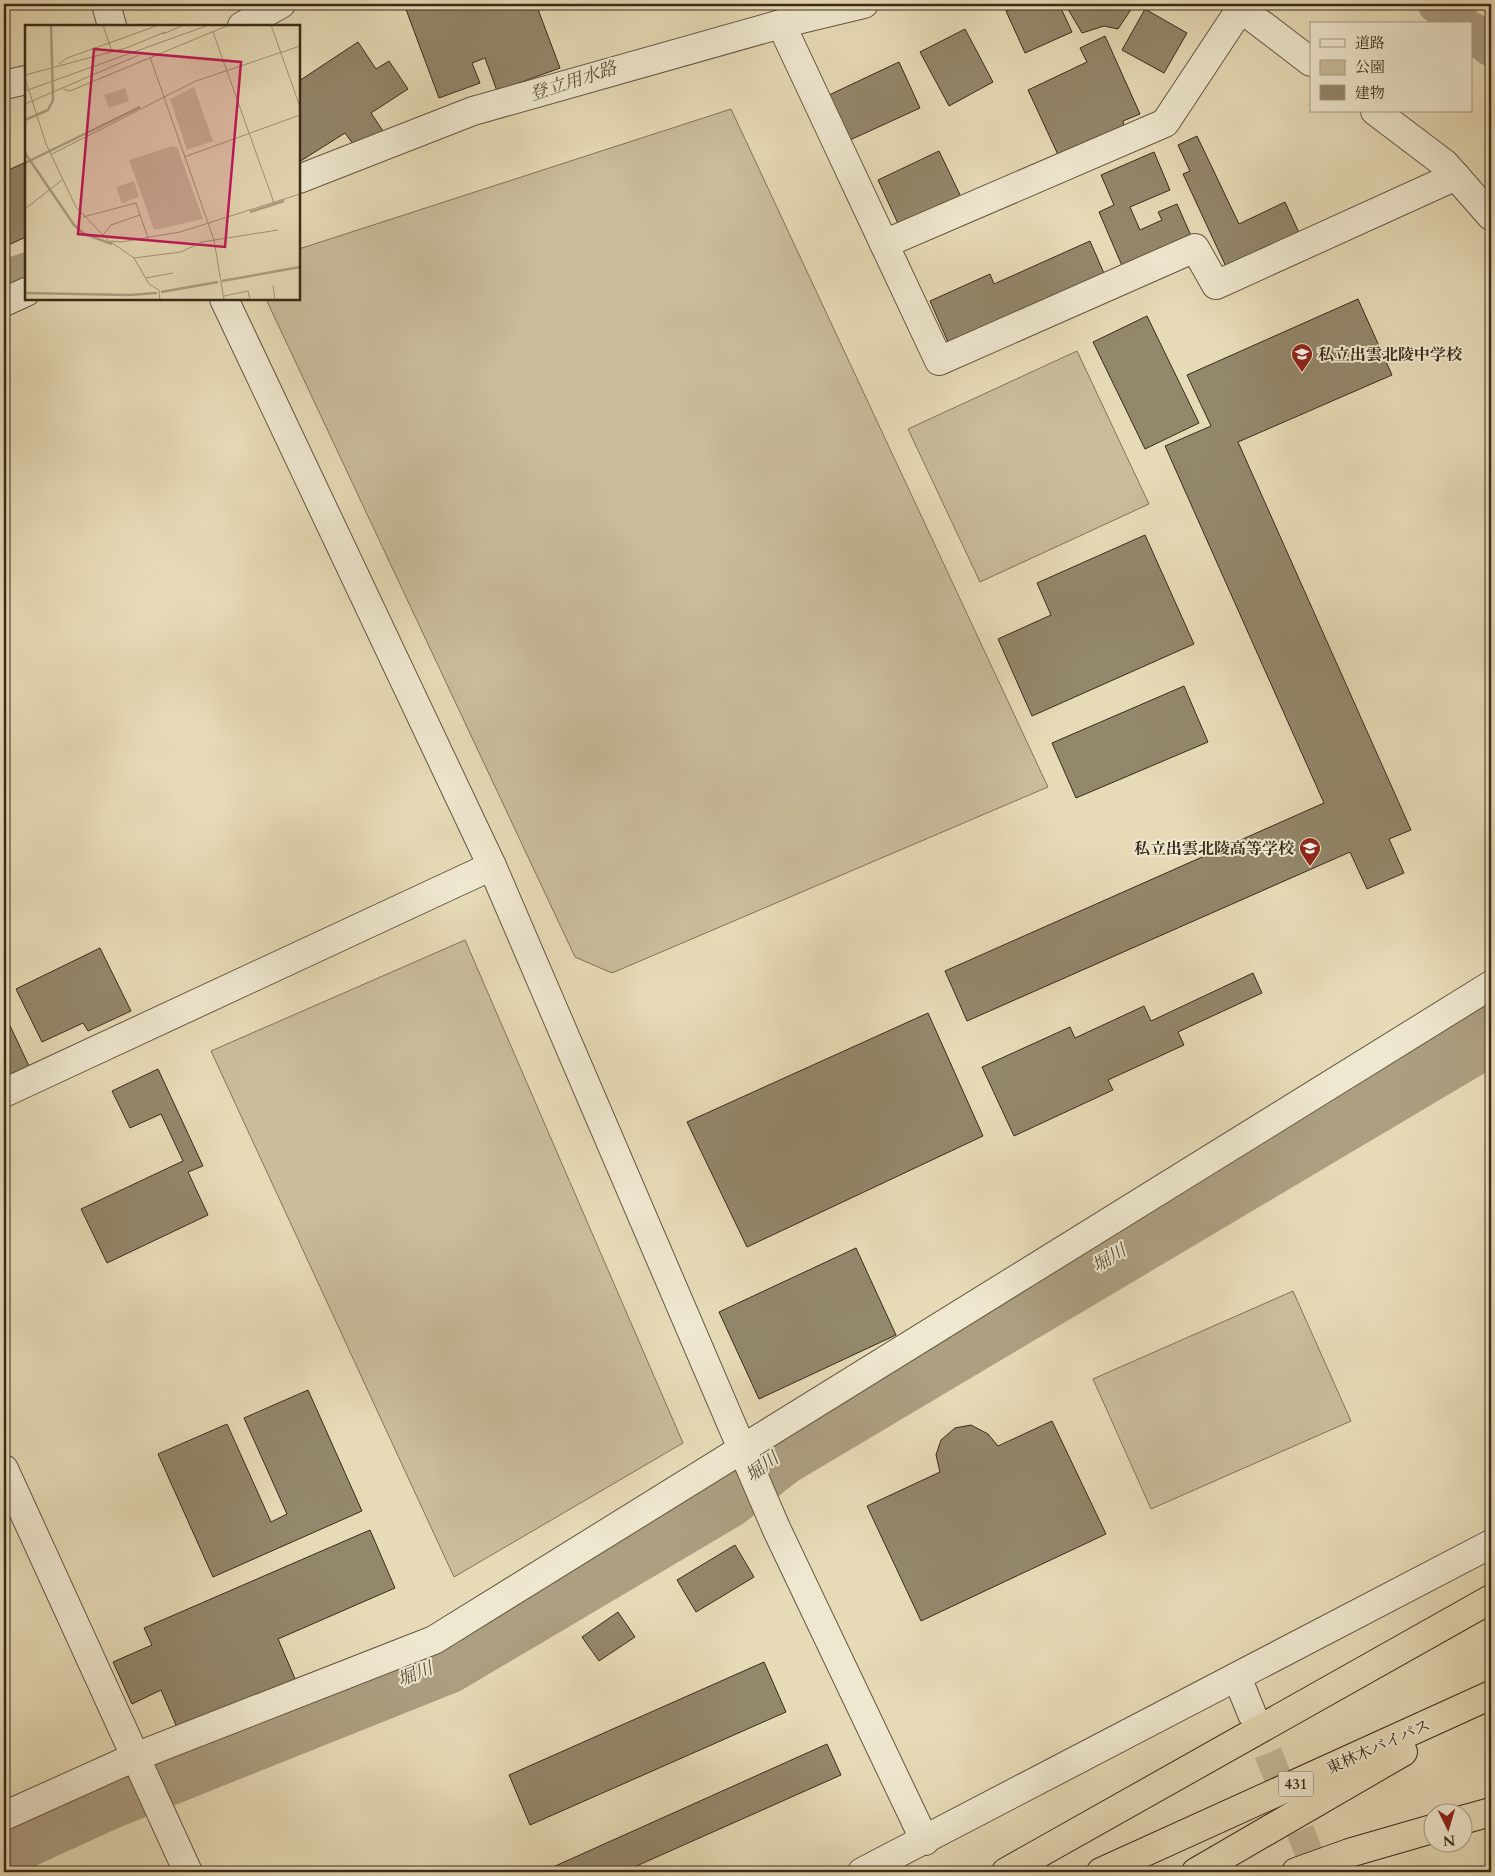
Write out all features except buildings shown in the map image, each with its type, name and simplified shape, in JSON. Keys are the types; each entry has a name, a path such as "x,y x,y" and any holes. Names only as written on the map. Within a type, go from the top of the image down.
{"highway":[{"path":"1006,1872 1491,1599"},
{"name":"東林木バイパス","path":"1102,1872 1491,1695"},
{"name":"東林木バイパス","path":"1196,1872 1491,1702"},
{"path":"1472,1817 1491,1812"},
{"path":"1296,1872 1349,1853 1422,1832"}],"street":[{"path":"106,4 112,25"},
{"path":"244,25 281,4"},
{"path":"300,179 473,111 781,24 864,4"},
{"path":"884,244 1166,123 1238,6 1310,61"},
{"path":"781,24 939,361 1195,248 1216,285 1456,176"},
{"path":"4,85 25,80"},
{"path":"1376,112 1445,164 1491,216"},
{"path":"4,302 25,292"},
{"path":"224,300 492,866 776,1528 925,1841"},
{"path":"4,1093 492,866"},
{"path":"4,1816 135,1757 434,1640 1491,985"},
{"path":"4,1469 188,1872"},
{"path":"862,1872 925,1841 1491,1544"},
{"path":"1237,1677 1252,1714"}],"green space":[{"path":"731,109 1048,787 612,973 575,957 266,300 300,300 300,249"},
{"path":"1077,351 1149,504 980,582 908,429"},
{"path":"465,940 683,1443 454,1577 211,1051"},
{"path":"1293,1291 1351,1421 1151,1509 1093,1379"}],"waterway":[{"name":"登立用水路","path":"1437,4 1460,22"},
{"name":"登立用水路","path":"1472,32 1491,47"},
{"name":"登立用水路","path":"4,280 25,272"},
{"name":"堀川","path":"4,1844 109,1796 446,1661 725,1496 780,1453 1491,1031"}],"tunnel":[{"path":"1252,1714 1317,1872"}],"place":[{"name":"私立出雲北陵中学校","path":"1302,373"},
{"name":"私立出雲北陵高等学校","path":"1310,867"}]}
